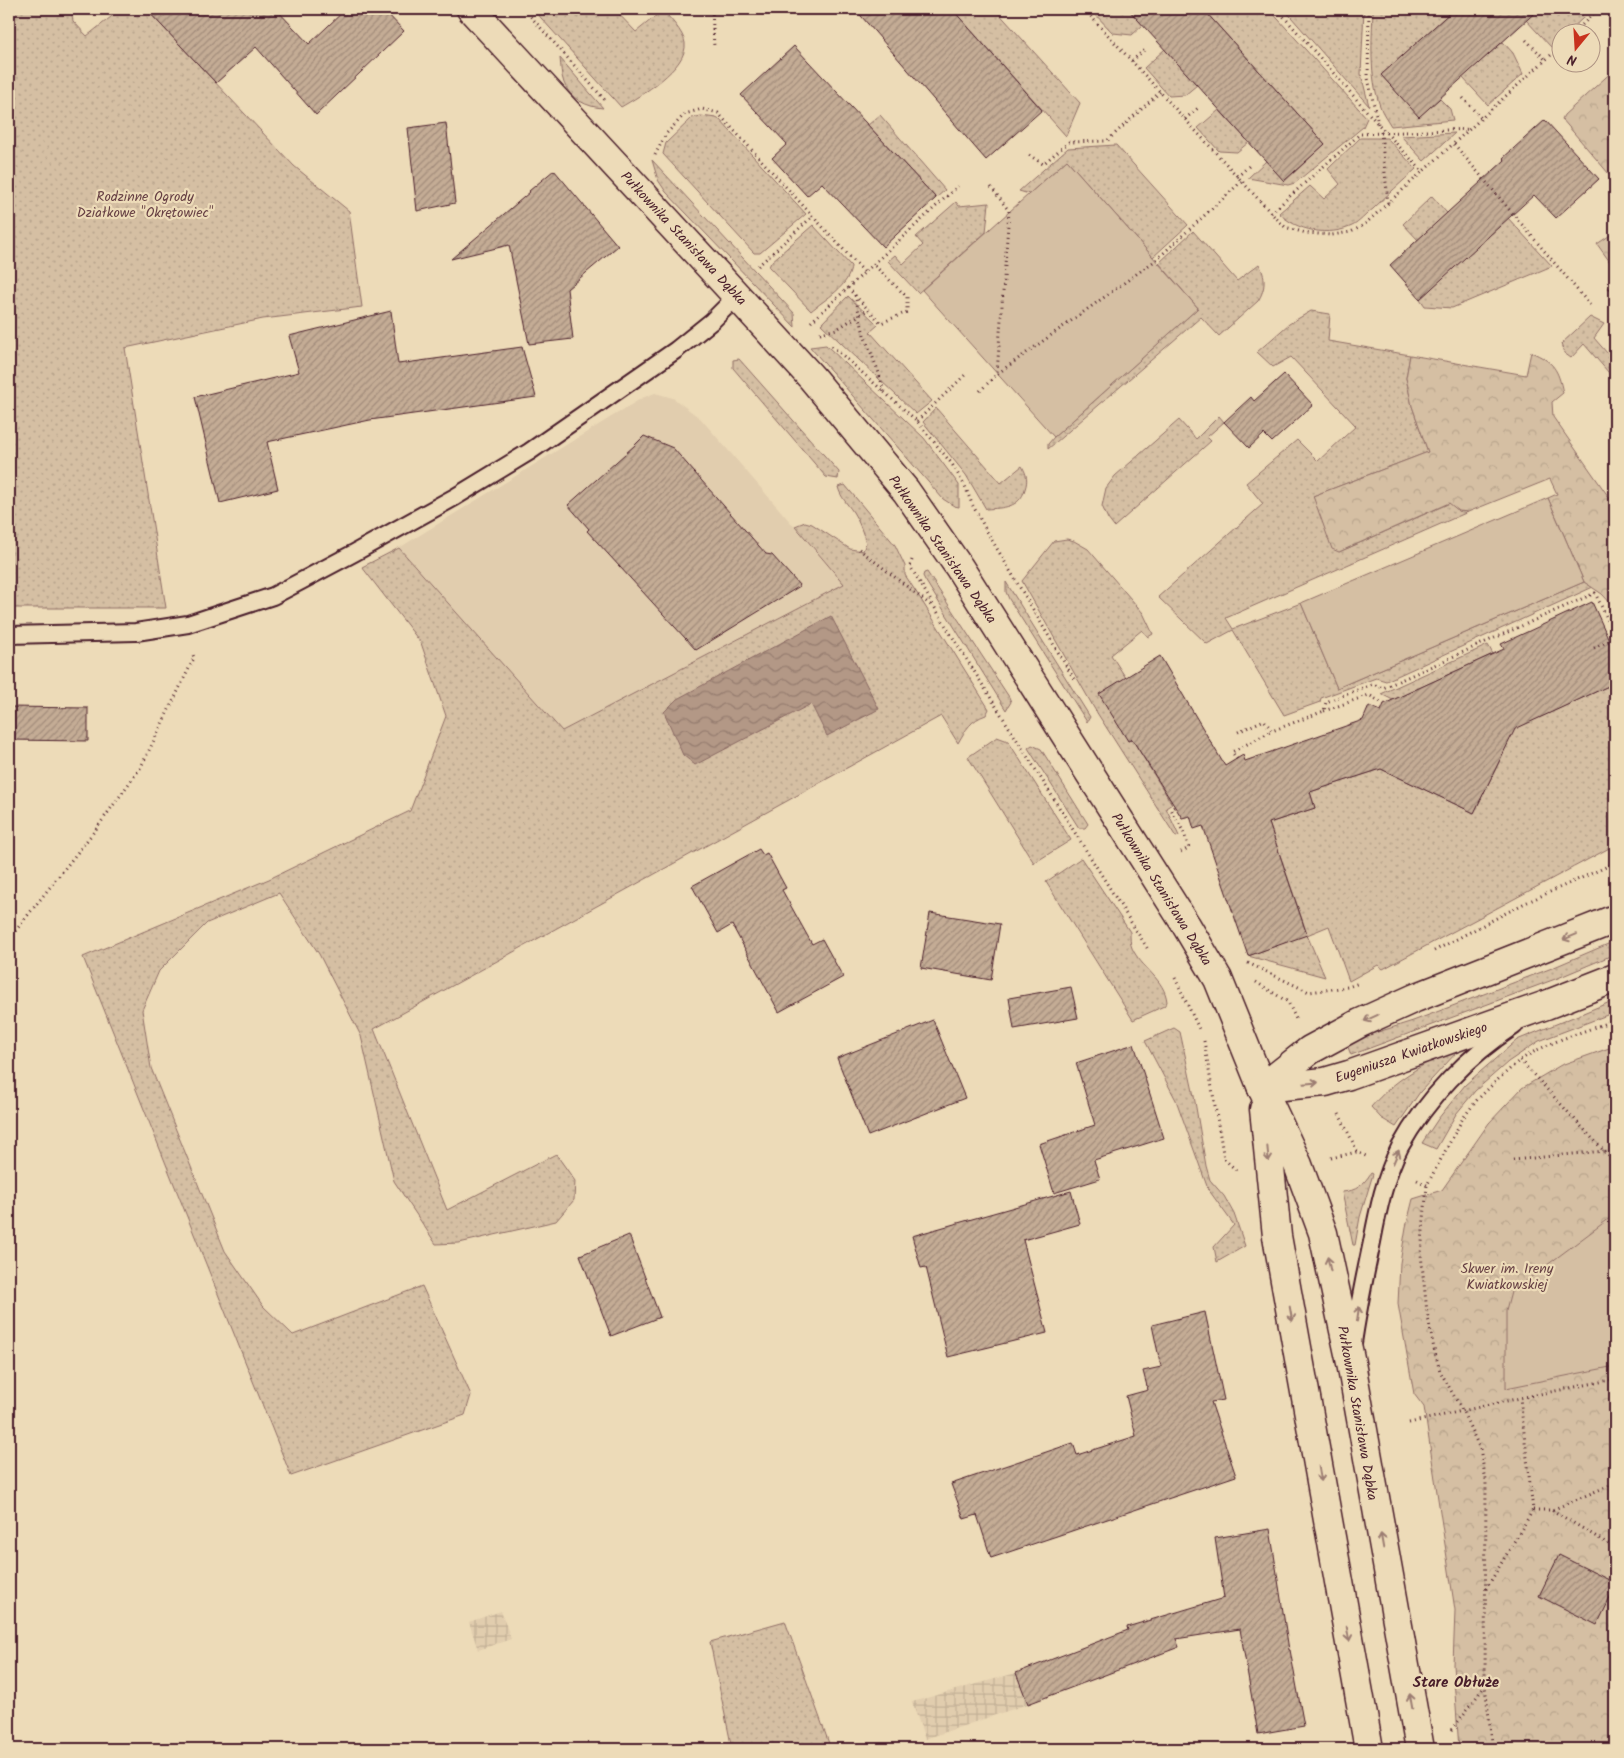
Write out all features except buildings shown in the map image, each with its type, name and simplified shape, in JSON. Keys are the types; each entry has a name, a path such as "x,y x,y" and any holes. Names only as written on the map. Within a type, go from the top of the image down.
{"main road":[{"name":"Pułkownika Stanisława Dąbka","path":"471,9 738,296 812,378 906,491 959,567 1172,901 1218,979 1262,1088 1298,1165 1323,1233 1350,1363 1420,1749"},
{"path":"1262,1088 1310,1050 1360,1023 1415,998 1615,919"},
{"name":"Eugeniusza Kwiatkowskiego","path":"1262,1088 1325,1082 1546,1005 1615,978"},
{"name":"Pułkownika Stanisława Dąbka","path":"1262,1088 1278,1236 1369,1749"}],"lane":[{"path":"9,636 136,632 188,624 273,596 455,497 529,452 676,350 712,321 738,296"},
{"path":"1350,1363 1360,1300 1380,1200 1400,1147 1436,1094 1488,1043 1546,1005"}],"path":[{"path":"524,9 608,103"},
{"path":"712,9 714,47"},
{"path":"1084,9 1271,213 1285,227 1306,233 1332,235 1351,232 1364,225 1552,53"},
{"path":"1276,9 1379,125 1383,132 1423,172"},
{"path":"1369,9 1368,78 1379,125"},
{"path":"1585,22 1598,9"},
{"path":"1610,9 1615,15"},
{"path":"1526,40 1545,59"},
{"path":"1132,61 1144,50"},
{"path":"1029,155 1044,164 1069,142 1107,141 1160,92"},
{"path":"1463,98 1481,118"},
{"path":"655,155 666,134 685,114 702,108 718,113 865,273"},
{"path":"1185,119 1198,108"},
{"path":"1271,213 1360,134 1470,128"},
{"path":"1383,132 1388,204"},
{"path":"1454,144 1590,306"},
{"path":"1237,177 1250,165"},
{"path":"980,391 997,374 1156,260 1242,181"},
{"path":"811,322 958,186"},
{"path":"991,187 1010,211 997,374"},
{"path":"758,266 813,216"},
{"path":"848,288 881,323 908,312 907,297 874,265"},
{"path":"1609,289 1615,283"},
{"path":"855,295 864,335 884,393"},
{"path":"820,333 837,329 869,310"},
{"path":"815,327 825,340"},
{"path":"832,345 916,421 952,464 966,486 972,504 986,530 1074,680"},
{"path":"916,421 965,375"},
{"path":"859,548 936,609"},
{"path":"912,557 910,566 1149,951"},
{"path":"1324,711 1326,702 1373,684 1383,688 1595,593 1615,636 1594,648"},
{"path":"9,939 96,829 141,767 194,658 188,624"},
{"path":"1237,759 1232,752 1272,731 1324,711 1369,695 1384,704"},
{"path":"1238,732 1264,720 1272,731"},
{"path":"1174,807 1171,810 1189,848 1178,854"},
{"path":"1432,952 1522,904 1615,864"},
{"path":"1308,992 1348,988 1362,982"},
{"path":"1493,1749 1485,1686 1486,1480 1480,1449 1462,1410 1440,1371 1434,1349 1427,1312 1421,1254 1427,1185 1463,1118 1488,1089 1520,1060 1562,1039 1615,1020"},
{"path":"1520,1060 1615,1163"},
{"path":"1513,1160 1604,1151"},
{"path":"1357,1152 1367,1156"},
{"path":"1412,1178 1427,1185"},
{"path":"1408,1423 1615,1379"},
{"path":"1485,1590 1533,1510 1520,1398"},
{"path":"1533,1510 1552,1510 1615,1483"},
{"path":"1552,1510 1615,1548"},
{"path":"1447,1737 1485,1686"}],"shaded area":[{"path":"655,393 673,398 701,419 844,584 562,731 399,548 642,398"},
{"path":"501,1611 511,1639 478,1650 469,1622"},
{"path":"1016,1673 1028,1704 925,1739 912,1702"}],"green space":[{"name":"Rodzinne Ogrody Działkowe \"Okrętowiec\"","path":"9,9 71,9 73,21 87,36 121,9 146,9 294,166 349,211 362,307 263,319 125,348 166,608 9,608"},
{"path":"533,9 614,9 636,32 663,10 682,34 685,43 684,52 679,62 661,80 621,107"},
{"path":"952,9 995,9 1080,103 1066,136"},
{"path":"1090,9 1128,9 1143,25 1132,35 1113,33"},
{"path":"1203,9 1269,9 1367,118 1363,127 1295,183 1288,185 1248,178 1266,161 1285,181 1325,144"},
{"path":"1284,9 1364,9 1361,74 1369,106"},
{"path":"1373,9 1454,9 1381,75 1419,116 1439,98 1450,109 1453,120 1391,126 1381,109 1374,82 1372,58"},
{"path":"1539,9 1580,9 1583,18 1579,22 1552,22 1551,47 1526,20"},
{"path":"1503,42 1513,53 1523,74 1488,105 1462,77"},
{"path":"1165,49 1197,85 1185,95 1169,96 1144,68"},
{"path":"560,58 603,108 585,104 570,94 563,80"},
{"path":"1615,69 1615,181 1562,119 1564,115"},
{"path":"1219,110 1249,142 1237,152 1219,151 1198,128"},
{"path":"880,115 945,190 936,198 868,125"},
{"path":"701,116 720,120 806,214 760,253 754,253 663,154 666,143 692,118"},
{"path":"1455,133 1424,161 1401,136"},
{"path":"1360,138 1387,138 1416,169 1360,221 1343,229 1323,231 1304,228 1294,224 1279,213 1310,186 1324,199 1340,184 1328,169"},
{"path":"1116,145 1188,225 1153,257 1067,160 1029,194 1019,191 1068,148"},
{"path":"652,160 794,313 795,327 666,192 658,180"},
{"path":"1067,160 1198,308 1054,437 922,290"},
{"path":"1432,196 1453,220 1418,240 1403,224"},
{"path":"956,202 959,206 989,203 986,232 918,293 888,261 895,255 903,264 923,245 916,237"},
{"path":"1507,217 1552,266 1452,308 1425,306 1420,299"},
{"path":"813,225 851,266 850,273 842,286 811,311 769,267 771,262"},
{"path":"1193,231 1237,281 1259,264 1264,282 1263,292 1258,301 1219,336 1201,317 1048,449 1048,444 1054,437 1198,308 1159,263"},
{"path":"1615,232 1615,269 1597,244"},
{"path":"848,296 878,325 870,332 932,401 916,414 821,324"},
{"path":"1311,311 1330,314 1328,341 1410,355 1406,378 1412,406 1428,452 1313,496 1339,552 1450,503 1459,511 1468,512 1226,618 1233,629 1301,603 1337,688 1584,582 1593,587 1386,681 1376,678 1321,698 1320,702 1284,715 1233,630 1207,644 1158,597 1263,504 1246,483 1297,440 1318,461 1356,426 1291,357 1273,367 1257,352 1289,324"},
{"path":"1590,317 1604,324 1594,338 1615,362 1615,380 1584,344 1571,358 1564,353 1561,344"},
{"path":"826,345 924,438 959,485 959,507 943,499 810,347"},
{"path":"1531,352 1545,359 1557,372 1563,393 1552,402 1553,417 1615,506 1615,608 1602,594 1584,582 1548,498 1557,494 1550,479 1468,512 1459,511 1449,503 1339,552 1332,549 1313,496 1428,452 1412,406 1406,378 1410,355 1526,375"},
{"path":"739,359 839,472 838,479 826,477 733,368 733,360"},
{"path":"936,408 1001,483 1022,466 1027,480 1023,495 1019,500 1010,506 986,509 966,475 923,422"},
{"path":"1219,416 1224,422 1207,437 1211,441 1114,527 1102,506 1106,488 1115,476 1179,420 1196,439"},
{"path":"845,485 895,545 905,566 905,575 989,709 986,715 969,726 958,743 941,716 374,1029 447,1210 556,1154 575,1181 574,1200 556,1221 459,1243 436,1244 394,1181 361,1036 319,954 279,893 207,923 159,971 142,1010 151,1068 225,1251 263,1306 293,1335 422,1286 471,1395 465,1415 291,1476 83,957 269,879 410,811 446,716 421,643 362,567 399,548 562,731 844,584 795,526 805,522 812,524 850,549 863,551 866,543 861,527 839,491 838,487"},
{"path":"1548,498 1584,582 1337,688 1301,603"},
{"path":"1067,539 1088,549 1143,613 1153,634 1148,637 1142,630 1111,655 1126,678 1128,741 1132,739 1172,804 1166,808 1179,836 1176,837 1094,708 1022,581 1054,541"},
{"path":"927,572 1009,697 1011,702 1006,710 925,580 923,576"},
{"path":"1006,582 1090,717 1087,722 1009,599 1006,592"},
{"path":"1488,645 1493,654 1393,700 1381,694"},
{"path":"1615,683 1615,845 1383,969 1378,965 1349,981 1329,926 1307,935 1325,977 1248,956 1307,934 1269,823 1315,808 1310,792 1381,769 1474,813 1502,756 1409,710 1536,719"},
{"path":"997,737 1008,741 1071,840 1034,863 968,757"},
{"path":"1032,745 1041,749 1088,824 1085,828 1079,828 1028,748"},
{"path":"1081,858 1130,932 1131,945 1136,955 1157,980 1165,994 1167,1002 1164,1006 1133,1020 1046,882"},
{"path":"1615,941 1615,954 1558,978 1351,1055 1346,1042 1413,1021 1552,968"},
{"path":"1615,1000 1615,1012 1539,1041 1508,1062 1475,1091 1456,1114 1436,1149 1422,1143 1465,1085 1517,1040"},
{"path":"1174,1028 1180,1032 1210,1180 1224,1196 1234,1214 1245,1246 1217,1262 1214,1247 1234,1225 1208,1189 1176,1100 1145,1041"},
{"name":"Skwer im. Ireny Kwiatkowskiej","path":"1615,1046 1615,1749 1459,1749 1453,1665 1455,1610 1424,1407 1414,1394 1398,1304 1400,1263 1406,1227 1413,1199 1442,1190 1489,1123 1522,1088 1561,1065"},
{"path":"1453,1049 1456,1053 1420,1092 1396,1127 1381,1118 1371,1107 1399,1081 1419,1067"},
{"path":"1371,1173 1373,1174 1360,1217 1355,1245 1353,1245 1342,1192 1359,1187"},
{"path":"1614,1215 1615,1366 1506,1388 1506,1311 1511,1292"},
{"path":"785,1621 831,1749 732,1749 710,1642"}],"water":[{"path":"831,616 879,709 827,736 811,704 695,765 683,755 664,712 677,699"}],"district":[{"name":"Stare Obłuże","path":"1456,1682"}]}
